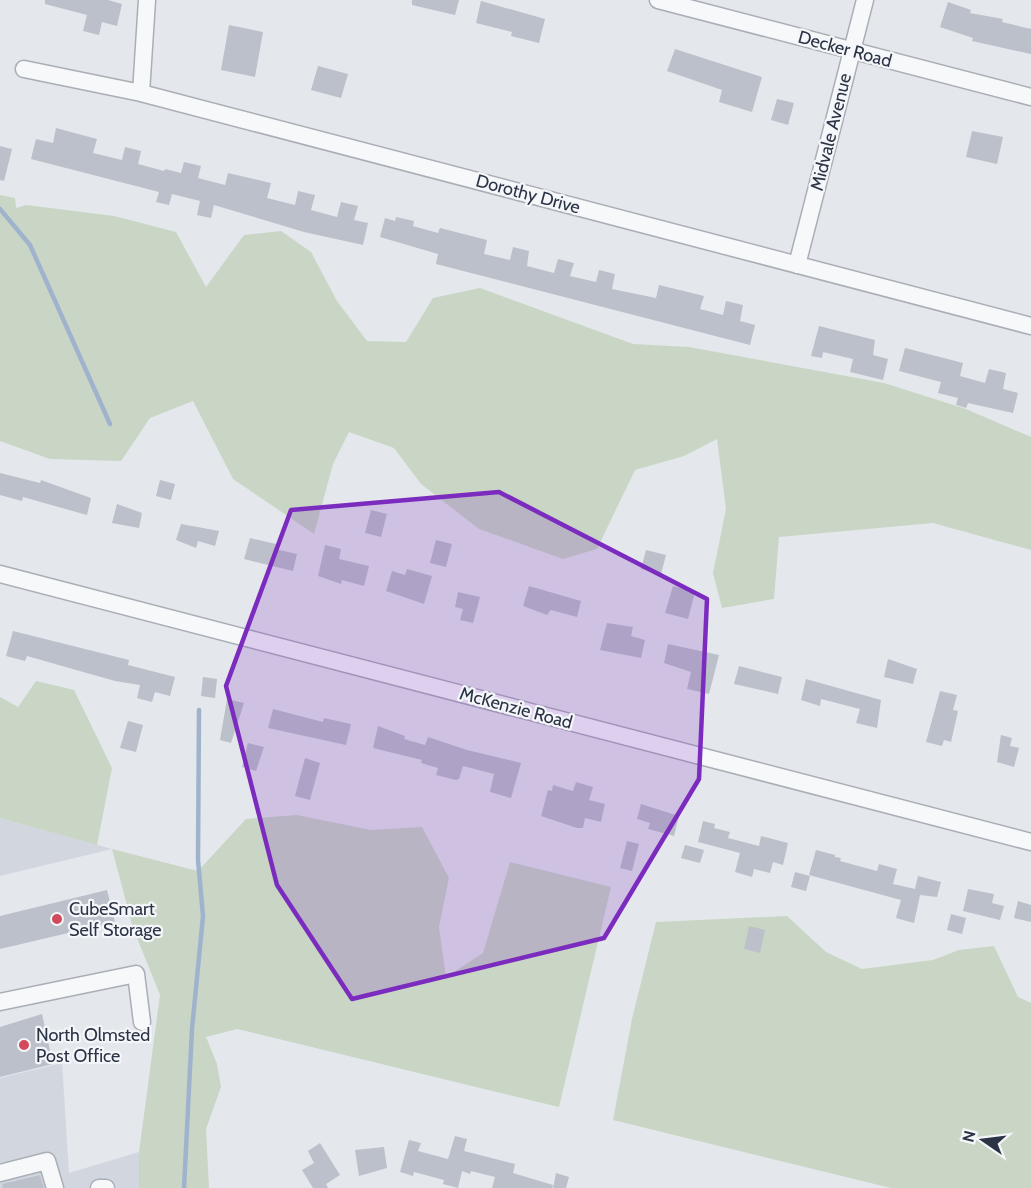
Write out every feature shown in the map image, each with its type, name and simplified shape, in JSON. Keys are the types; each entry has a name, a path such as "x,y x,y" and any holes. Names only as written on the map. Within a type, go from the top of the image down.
{"street":[{"path":"141,93 147,0"},
{"name":"Decker Road","path":"658,0 1031,97"},
{"name":"Midvale Avenue","path":"797,265 865,0"},
{"name":"Dorothy Drive","path":"24,69 141,93 1031,326"},
{"name":"McKenzie Road","path":"0,574 1031,842"},
{"path":"0,1002 136,974 142,1022"},
{"path":"0,1173 47,1161 55,1188"},
{"path":"99,1188 106,1188"}],"highlighted area":[{"path":"499,492 707,599 699,779 604,938 352,999 277,885 226,686 291,510"}],"shaded area":[{"path":"0,818 112,849 0,876"},
{"path":"62,1063 69,1173 139,1152 139,1188 0,1188 0,1078"}],"green space":[{"path":"0,195 15,198 16,208 26,205 114,216 176,232 206,287 244,235 281,231 311,252 337,301 367,341 406,342 433,298 480,288 633,344 689,347 884,383 966,409 1031,437 1031,550 933,523 779,537 774,599 722,608 713,573 726,509 717,439 684,456 635,470 597,549 563,559 479,529 421,484 394,448 349,432 333,464 314,534 233,479 193,401 150,418 121,461 50,459 0,441"},
{"path":"36,681 74,690 112,768 97,845 0,818 0,697 18,707"},
{"path":"297,815 371,830 422,827 449,878 439,927 446,977 483,953 510,862 611,887 559,1107 237,1029 206,1037 217,1064 221,1087 206,1129 209,1188 139,1188 139,1152 160,995 133,928 112,849 198,871 246,819"},
{"path":"787,916 826,952 862,969 933,960 959,950 994,946 1018,997 1031,1003 1031,1188 891,1188 613,1120 632,1019 656,922"}],"building":[{"path":"45,0 108,0 122,4 117,26 102,22 99,35 83,31 87,15 45,4"},
{"path":"412,0 459,0 455,15 412,5"},
{"path":"481,1 545,19 539,43 511,36 512,32 476,23"},
{"path":"948,2 971,10 970,13 1003,19 1002,22 1031,29 1031,54 972,41 973,38 940,27"},
{"path":"229,25 263,32 255,77 221,70"},
{"path":"675,49 762,77 752,112 719,102 722,90 667,71"},
{"path":"318,66 348,74 341,98 311,90"},
{"path":"777,99 794,103 788,125 771,120"},
{"path":"56,128 97,139 93,153 122,160 125,147 141,151 138,164 164,171 165,169 181,173 184,162 201,166 198,178 225,185 228,173 271,183 267,198 295,205 298,191 315,195 311,210 337,217 341,202 358,206 354,220 368,223 363,245 304,232 214,205 211,218 197,215 200,201 172,194 169,205 156,202 159,192 31,159 36,139 53,143"},
{"path":"972,131 1003,137 997,164 966,157"},
{"path":"0,146 12,149 4,181 0,180"},
{"path":"396,217 414,221 413,226 438,233 440,228 487,240 484,254 510,260 513,247 529,251 527,266 554,273 558,259 574,263 570,276 596,282 599,270 615,274 612,289 656,298 659,285 704,296 700,309 723,315 726,301 743,305 740,321 755,325 750,345 436,264 438,254 380,237 385,218 395,221"},
{"path":"819,326 875,340 873,355 888,359 883,380 850,372 853,359 823,352 822,358 811,356"},
{"path":"905,348 963,363 960,376 985,383 989,369 1006,373 1003,389 1018,393 1013,413 968,403 966,408 956,405 958,398 938,393 941,382 899,371"},
{"path":"0,473 40,483 41,480 91,498 87,515 23,497 22,501 0,495"},
{"path":"160,480 175,484 171,500 156,496"},
{"path":"117,504 142,513 139,528 112,523"},
{"path":"371,510 387,514 381,537 365,533"},
{"path":"181,524 219,531 215,546 198,541 196,548 176,540"},
{"path":"250,538 276,544 275,549 297,554 293,571 244,559"},
{"path":"436,540 452,544 446,567 430,563"},
{"path":"325,545 341,549 339,559 369,566 364,586 342,580 341,584 318,576"},
{"path":"646,550 666,555 661,574 641,569"},
{"path":"407,569 432,576 424,604 386,591 392,571 405,575"},
{"path":"529,586 581,601 577,617 551,610 547,615 523,606"},
{"path":"673,586 695,592 688,619 665,613"},
{"path":"458,592 480,597 473,623 460,620 463,609 455,607"},
{"path":"607,623 633,627 631,636 645,640 641,658 600,650"},
{"path":"13,631 129,660 128,665 175,677 170,696 155,692 152,702 137,698 140,685 115,681 27,656 25,661 6,656"},
{"path":"668,644 719,655 709,694 687,689 691,672 664,663"},
{"path":"888,659 917,669 913,684 884,677"},
{"path":"739,666 782,677 778,694 734,684"},
{"path":"203,677 217,679 215,698 201,696"},
{"path":"806,679 881,700 877,728 856,723 860,709 821,699 820,706 801,700"},
{"path":"940,691 957,695 953,710 958,711 951,742 944,740 942,746 926,742"},
{"path":"227,699 244,703 231,743 220,740"},
{"path":"273,709 323,722 324,718 351,724 346,745 268,728"},
{"path":"128,721 143,725 136,752 120,748"},
{"path":"378,726 405,736 404,739 425,745 428,737 467,750 521,763 511,798 490,792 494,774 463,766 459,779 456,780 436,775 438,768 421,763 422,760 373,748"},
{"path":"1001,735 1012,738 1010,746 1019,748 1014,767 997,762"},
{"path":"248,743 264,747 256,771 242,767"},
{"path":"305,758 320,763 310,800 295,796"},
{"path":"576,782 593,787 589,800 605,804 601,822 585,818 583,828 577,828 541,816 548,790 552,791 553,785 573,791"},
{"path":"641,804 679,816 674,836 648,829 650,823 637,819"},
{"path":"703,821 715,824 714,828 730,832 728,838 759,846 761,836 788,843 783,865 773,862 770,873 754,869 752,877 735,872 740,853 698,842"},
{"path":"627,841 639,844 632,871 620,868"},
{"path":"685,845 704,850 700,863 681,858"},
{"path":"816,850 835,855 841,858 840,861 877,871 879,864 897,869 893,884 915,889 918,876 941,882 937,897 920,895 914,923 896,918 901,900 809,875"},
{"path":"795,872 810,876 806,891 791,887"},
{"path":"968,889 994,894 992,903 1004,906 1000,920 963,911"},
{"name":"CubeSmart Self Storage","path":"107,890 115,922 0,949 0,916"},
{"path":"1018,901 1031,905 1031,922 1014,918"},
{"path":"951,914 966,918 962,934 947,930"},
{"path":"749,926 765,930 760,953 744,949"},
{"name":"North Olmsted Post Office","path":"42,1014 53,1064 0,1077 0,1027"},
{"path":"455,1136 467,1139 464,1151 515,1164 513,1173 553,1185 552,1188 492,1188 495,1177 462,1171 458,1188 443,1184 444,1180 414,1172 413,1176 400,1172 409,1140 421,1143 418,1151 448,1159"},
{"path":"320,1143 340,1175 326,1184 328,1188 313,1188 302,1170 314,1163 308,1151"},
{"path":"384,1147 387,1168 359,1176 355,1150"},
{"path":"556,1173 569,1177 566,1188 553,1188"},
{"path":"40,1175 44,1188 3,1188 2,1184"}],"waterway":[{"path":"0,209 30,245 110,424"},
{"path":"184,1188 192,1029 203,916 198,860 199,710"}],"place":[{"name":"CubeSmart Self Storage","path":"57,919"},
{"name":"North Olmsted Post Office","path":"24,1045"}]}
